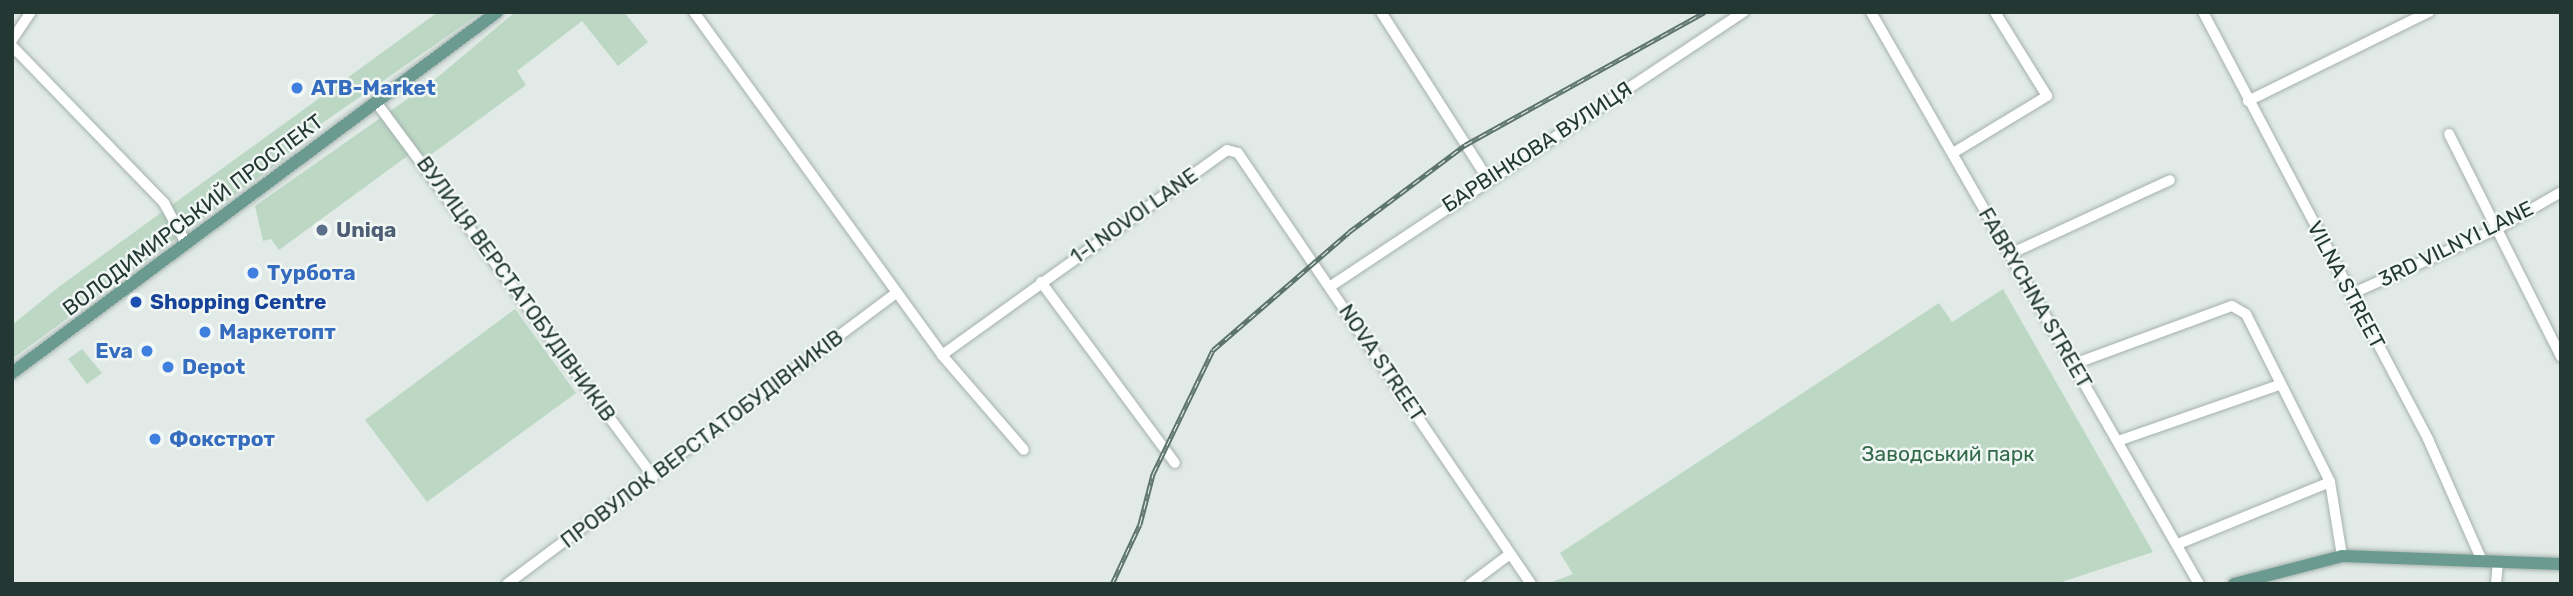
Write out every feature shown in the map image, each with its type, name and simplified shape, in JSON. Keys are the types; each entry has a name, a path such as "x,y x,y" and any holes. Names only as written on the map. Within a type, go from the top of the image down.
{"main road":[{"name":"ВОЛОДИМИРСЬКИЙ ПРОСПЕКТ","path":"12,373 498,12"},
{"path":"2234,584 2342,556 2561,564"}],"street":[{"path":"12,40 31,12"},
{"path":"694,12 942,355 1024,450"},
{"path":"1381,12 1487,178"},
{"name":"БАРВІНКОВА ВУЛИЦЯ","path":"1331,286 1487,178 1744,12"},
{"name":"FABRYCHNA STREET","path":"1871,12 2199,584"},
{"path":"1953,153 2047,96 1995,12"},
{"name":"VILNA STREET","path":"2203,12 2351,295 2482,561"},
{"path":"2248,101 2429,12"},
{"path":"12,46 164,203 186,243"},
{"name":"ВУЛИЦЯ ВЕРСТАТОБУДІВНИКІВ","path":"376,103 653,477"},
{"path":"2449,134 2561,357"},
{"name":"1-I NOVOI LANE","path":"942,355 1227,150"},
{"name":"NOVA STREET","path":"1227,150 1247,160 1531,584"},
{"path":"2010,254 2171,180"},
{"name":"3RD VILNYI LANE","path":"2351,295 2497,229 2561,192"},
{"path":"1041,282 1175,463"},
{"name":"ПРОВУЛОК ВЕРСТАТОБУДІВНИКІВ","path":"507,584 896,293"},
{"path":"2074,364 2232,306 2246,314 2330,482 2342,556"},
{"path":"2118,441 2280,385"},
{"path":"2178,544 2330,482"},
{"path":"1470,584 1510,554"},
{"path":"2496,584 2498,561"}],"green space":[{"path":"438,12 482,12 298,140 285,158 12,359 12,325 60,286"},
{"path":"515,12 624,12 648,42 618,66 582,21 517,71 526,85 425,159 417,149 279,250 271,239 263,241 255,206 433,81"},
{"name":"Заводський парк","path":"2003,289 2153,552 2056,584 1547,584 1573,574 1560,553 1939,303 1952,322"},
{"path":"515,309 576,393 427,502 365,420"},
{"path":"82,349 102,373 87,384 68,359"}],"railway":[{"path":"1112,584 1140,524 1153,474 1213,350 1349,232 1465,145 1705,12"}],"place":[{"name":"ATB-Market","path":"297,88"},
{"name":"Uniqa","path":"322,230"},
{"name":"Турбота","path":"253,273"},
{"name":"Shopping Centre","path":"136,302"},
{"name":"Маркетопт","path":"205,332"},
{"name":"Eva","path":"147,351"},
{"name":"Depot","path":"168,367"},
{"name":"Фокстрот","path":"155,439"}]}
